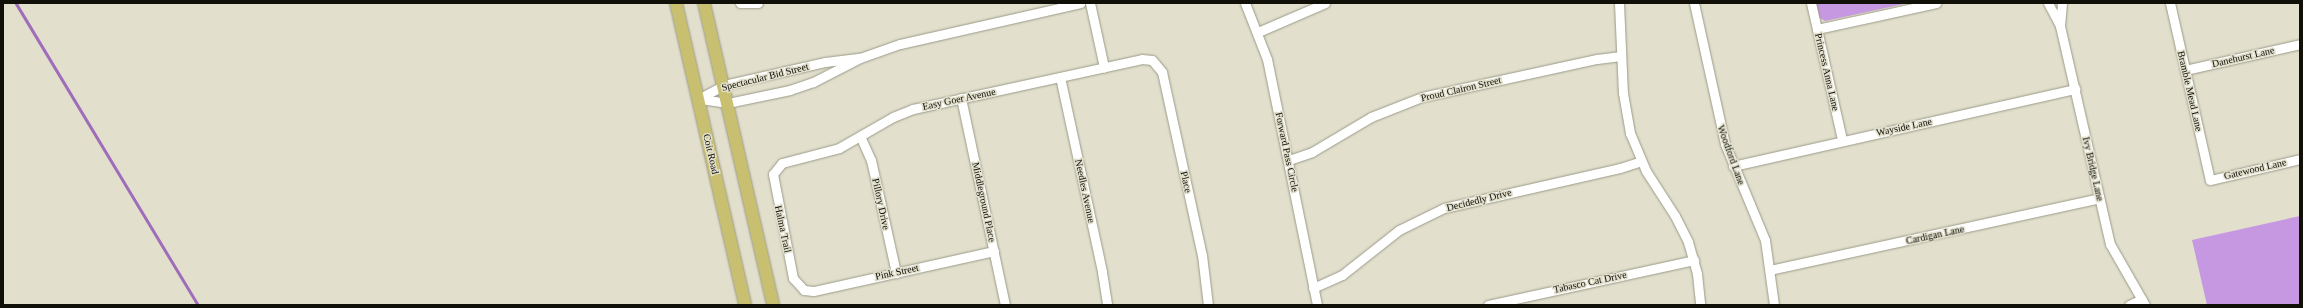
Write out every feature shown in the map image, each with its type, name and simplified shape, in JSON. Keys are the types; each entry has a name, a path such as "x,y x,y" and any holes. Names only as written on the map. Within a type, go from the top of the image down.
{"main road":[{"name":"Coit Road","path":"676,3 745,305"},
{"path":"704,3 724,85 773,305"}],"street":[{"path":"740,3 758,3"},
{"name":"Spectacular Bid Street","path":"698,99 728,103 802,86 860,58 900,44 1080,3"},
{"path":"1090,3 1104,67"},
{"name":"Forward Pass Circle","path":"1244,3 1258,32 1267,59 1289,160 1317,305"},
{"path":"1258,32 1325,3"},
{"path":"1619,3 1621,56 1626,115 1641,161 1679,222 1694,260 1700,305"},
{"name":"Woodford Lane","path":"1694,3 1719,121 1733,166 1762,231 1770,270 1774,305"},
{"name":"Princess Anna Lane","path":"1811,3 1842,140"},
{"path":"1817,29 1936,3"},
{"name":"Ivy Bridge Lane","path":"2048,3 2060,26 2112,249 2144,302"},
{"name":"Ivy Bridge Lane","path":"2060,26 2062,3"},
{"name":"Bramble Mead Lane","path":"2170,3 2210,180"},
{"name":"Danehurst Lane","path":"2185,70 2300,44"},
{"name":"Proud Clairon Street","path":"1289,160 1312,152 1371,117 1422,97 1597,59 1621,56"},
{"name":"Spectacular Bid Street","path":"698,99 724,85 825,62 860,58"},
{"name":"Easy Goer Avenue","path":"775,169 782,163 833,150 861,138 903,113 961,98 1142,59 1155,62"},
{"name":"Place","path":"1155,62 1162,72 1202,255 1208,305"},
{"name":"Needles Avenue","path":"1060,77 1102,272 1107,305"},
{"name":"Wayside Lane","path":"1733,166 1842,140 2075,89"},
{"name":"Middleground Place","path":"961,98 1005,305"},
{"name":"Pillory Drive","path":"861,138 871,160 896,273"},
{"name":"Gatewood Lane","path":"2210,180 2300,159"},
{"name":"Decidedly Drive","path":"1313,288 1342,275 1399,230 1444,208 1620,168 1641,161"},
{"name":"Halma Trail","path":"775,169 772,182 793,278 800,288"},
{"name":"Cardigan Lane","path":"1770,270 2099,198"},
{"name":"Pink Street","path":"800,288 813,291 994,251"},
{"name":"Tabasco Cat Drive","path":"1488,305 1694,260"},
{"path":"2129,305 2144,302"}],"shaded area":[{"path":"1815,3 1908,3 1825,21 1818,17"},
{"path":"2300,216 2300,305 2207,305 2192,240"}],"waterway":[{"path":"16,3 198,305"}]}
